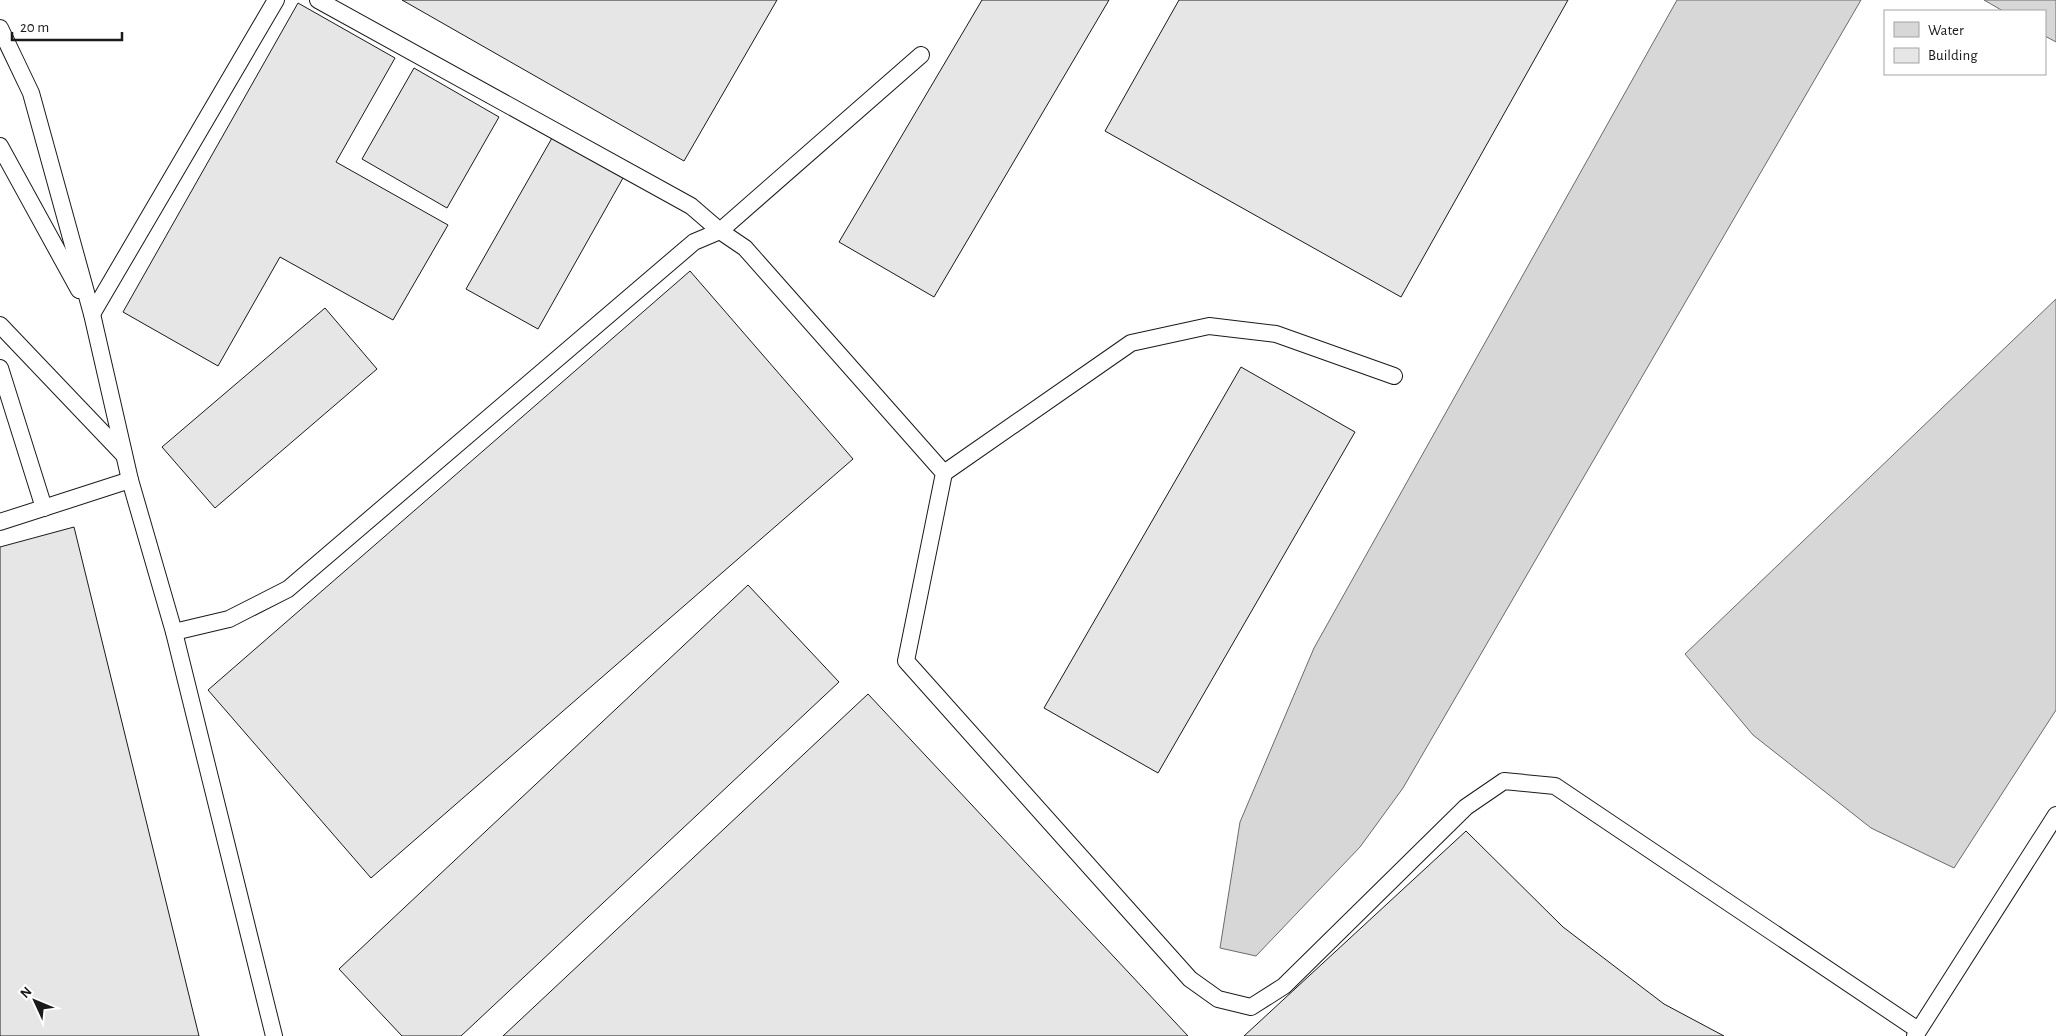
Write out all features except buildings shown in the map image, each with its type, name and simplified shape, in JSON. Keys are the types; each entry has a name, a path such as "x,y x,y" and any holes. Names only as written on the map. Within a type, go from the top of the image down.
{"lane":[{"path":"92,314 276,0"},
{"path":"318,0 690,206 720,231 745,248 944,473"},
{"path":"0,28 31,93 92,314 123,454 174,632 274,1036"},
{"path":"174,632 229,619 288,589 694,242 720,231 921,55"},
{"path":"0,146 92,314"},
{"path":"0,325 123,454"},
{"path":"1394,376 1276,334 1209,326 1131,343 944,473 906,660 1190,979 1218,999 1251,1007 1284,986 1466,807 1504,781 1556,786 1916,1033 2056,815"},
{"path":"0,368 44,508"},
{"path":"0,522 130,480"}],"water":[{"path":"1677,0 1861,0 1403,788 1360,847 1256,956 1220,948 1240,822 1314,648"},
{"path":"1984,0 2056,0 2056,42 2046,37 2046,10 2001,10"},
{"path":"2056,299 2056,710 1954,868 1871,828 1753,735 1685,654"}]}
